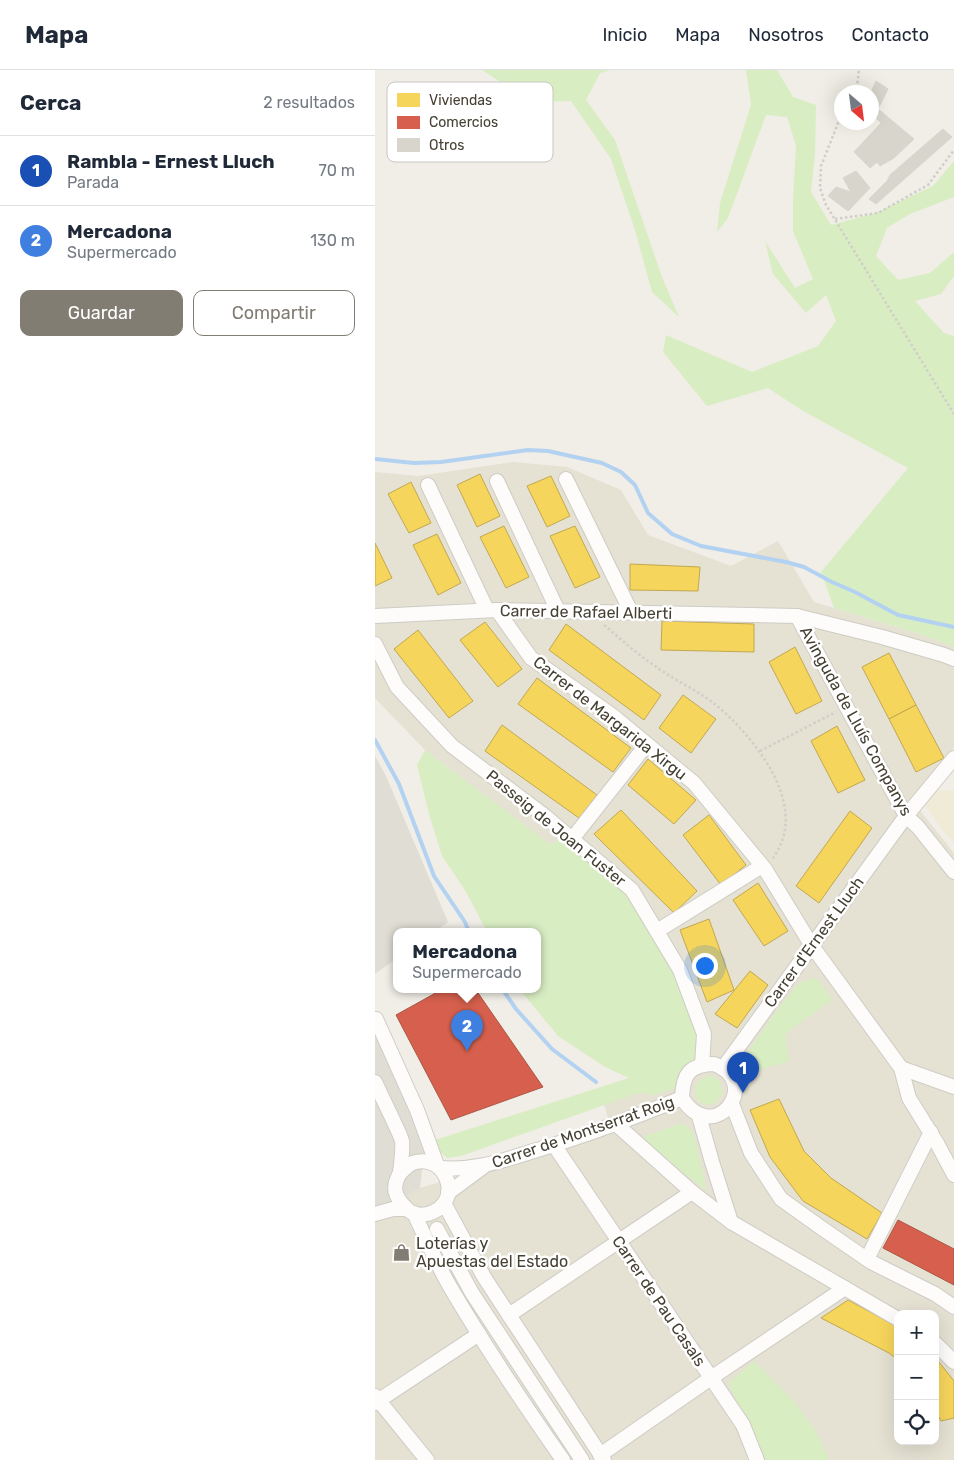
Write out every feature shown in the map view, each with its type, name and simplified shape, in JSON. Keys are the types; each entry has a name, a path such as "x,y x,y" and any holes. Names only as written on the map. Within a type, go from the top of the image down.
{"street":[{"path":"566,479 631,612"},
{"path":"497,481 558,611"},
{"name":"Carrer de Margarida Xirgu","path":"428,485 492,610 531,658 613,716 694,783 763,868 812,946 901,1068"},
{"name":"Carrer de Rafael Alberti","path":"375,616 492,610 797,616 882,636 954,659"},
{"name":"Avinguda de Lluís Companys","path":"797,616 906,816 918,827 954,872"},
{"name":"Passeig de Joan Fuster","path":"375,644 397,687 452,746 545,816 632,890 680,970 704,1034 702,1065"},
{"path":"572,839 647,744"},
{"name":"Carrer d'Ernest Lluch","path":"723,1068 906,816 954,758"},
{"path":"657,931 763,868"},
{"path":"375,1019 448,1180 446,1198 439,1209 430,1214 423,1215 393,1209 375,1213"},
{"path":"714,1064 723,1068 730,1074 735,1085 732,1104 726,1111 720,1114 711,1117 699,1116 693,1112 682,1098 683,1084 687,1075 693,1068 702,1065 714,1064"},
{"path":"901,1068 954,1087"},
{"path":"901,1068 909,1098 931,1132 954,1175"},
{"path":"375,1082 402,1144 400,1173 395,1184 398,1200 410,1211 448,1284 523,1403 563,1460"},
{"name":"Carrer de Montserrat Roig","path":"441,1164 483,1166 555,1145 682,1098"},
{"path":"732,1104 751,1153 781,1199 867,1259 935,1294 954,1307"},
{"path":"699,1116 731,1222"},
{"path":"616,1124 692,1192 731,1222 894,1317"},
{"path":"867,1259 931,1132"},
{"path":"402,1144 409,1147 421,1162"},
{"name":"Carrer de Pau Casals","path":"555,1145 743,1425 757,1460"},
{"path":"400,1173 410,1164 425,1161 441,1164"},
{"name":"Carrer de Montserrat Roig","path":"446,1198 483,1166"},
{"path":"375,1213 395,1192"},
{"path":"509,1315 692,1192"},
{"path":"446,1198 484,1277 602,1458 711,1378 845,1288"},
{"path":"437,1228 471,1293 582,1460"},
{"path":"427,1460 376,1400 479,1334"},
{"path":"939,1347 954,1362"}],"path":[{"path":"857,85 859,70"},
{"path":"835,130 821,166 820,188 826,204 954,414"},
{"path":"835,219 878,214 929,185 954,150"},
{"path":"587,611 655,666 714,704 741,728 760,751 776,779 784,805 786,826 781,848 763,868"},
{"path":"760,751 846,706"}],"shaded area":[{"path":"513,462 567,467 621,490 648,535 731,566 778,541 814,602 923,635 954,647 954,747 918,808 954,853 954,1460 375,1460 375,1214 420,1188 612,1131 599,1088 630,1078 628,894 561,836 551,846 425,750 375,698 375,472 418,476"},
{"path":"375,756 386,776 448,922 440,928 393,928 393,961 375,974"},
{"path":"954,790 954,843 925,805 936,791"},
{"path":"375,1020 425,1142 420,1188 375,1214"}],"green space":[{"path":"482,70 610,70 600,73 586,100 615,140 662,277 679,317 652,292 635,230 611,159 571,101 553,101 553,82 501,82"},
{"path":"746,70 777,70 793,97 816,105 815,154 811,192 831,225 876,213 933,186 954,161 954,197 910,214 887,228 876,256 898,280 930,273 954,252 954,276 941,294 915,301 944,333 954,336 954,647 923,635 834,608 821,572 908,468 803,411 768,388 707,406 663,352 666,335 752,372 818,346 836,321 826,295 806,313 773,274 765,241 795,288 813,279 793,231 796,146 787,117 766,115 728,218 717,232 720,203 751,105"},
{"path":"425,750 551,845 561,836 628,894 675,973 698,1033 694,1061 676,1073 693,1068 683,1084 654,1095 638,1093 461,1156 447,1158 429,1142 629,1078 605,1067 558,1036 522,993 541,993 541,928 485,928 465,890 442,856 417,765"},
{"path":"814,978 819,981 832,1000 794,1027 786,1035 789,1061 741,1075 738,1067 770,1020 796,986"},
{"path":"714,1076 720,1081 723,1093 716,1103 706,1105 697,1100 695,1090 697,1082 703,1078"},
{"path":"680,1124 688,1126 694,1135 707,1191 644,1143 645,1136"},
{"path":"754,1361 794,1401 816,1432 829,1460 766,1460 728,1383"}],"building: Viviendas":[{"path":"480,474 500,516 477,527 457,485"},
{"path":"551,476 570,516 547,527 527,486"},
{"path":"411,482 431,523 409,533 388,494"},
{"path":"504,526 529,577 506,588 480,537"},
{"path":"575,526 600,577 575,588 550,536"},
{"path":"437,534 461,583 438,595 413,545"},
{"path":"375,543 392,578 375,586"},
{"path":"630,564 700,567 698,591 630,590"},
{"path":"662,621 754,624 754,652 661,650"},
{"path":"485,622 522,669 498,687 460,640"},
{"path":"566,624 661,695 644,720 549,650"},
{"path":"418,630 473,701 449,718 394,649"},
{"path":"795,647 822,701 796,714 769,662"},
{"path":"889,653 916,705 889,719 862,667"},
{"path":"537,678 631,748 613,772 518,704"},
{"path":"683,695 716,719 691,753 659,728"},
{"path":"916,705 944,758 916,772 889,719"},
{"path":"502,725 597,795 579,818 485,751"},
{"path":"837,726 865,780 838,793 811,741"},
{"path":"648,759 696,800 674,824 628,785"},
{"path":"621,810 697,891 674,913 594,834"},
{"path":"850,811 872,828 819,903 796,886"},
{"path":"709,815 746,865 721,885 683,835"},
{"path":"758,883 788,931 764,946 733,900"},
{"path":"709,919 734,990 707,1002 680,930"},
{"path":"750,971 768,985 737,1028 715,1014"},
{"path":"779,1099 804,1151 831,1178 882,1213 867,1239 803,1201 770,1157 750,1110"},
{"path":"848,1300 894,1325 894,1357 889,1353 821,1318"},
{"path":"939,1362 954,1381 954,1418 941,1421 939,1417"}],"building: Comercios":[{"path":"436,993 478,993 543,1087 451,1120 396,1015"},
{"path":"898,1220 954,1249 954,1285 883,1248"}],"building: Otros":[{"path":"876,81 888,89 879,107 879,85 874,85"},
{"path":"879,110 914,139 894,158 880,166 877,162 870,168 854,152 874,130 879,130 881,123 879,121"},
{"path":"943,129 952,137 876,204 869,199 887,181 890,175"},
{"path":"856,171 870,188 848,211 828,196 836,187 851,192 843,178"}],"waterway":[{"path":"375,459 414,463 441,462 528,450 548,451 602,463 621,472 635,485 648,513 672,534 701,546 804,567 898,615 954,627"},
{"path":"375,740 399,784 434,876 467,928"},
{"path":"505,993 516,1009 552,1049 596,1082"}],"place":[{"name":"Mercadona","path":"467,1051"},
{"name":"Rambla - Ernest Lluch","path":"743,1093"},
{"name":"Loterías y Apuestas del Estado","path":"402,1252"}]}
